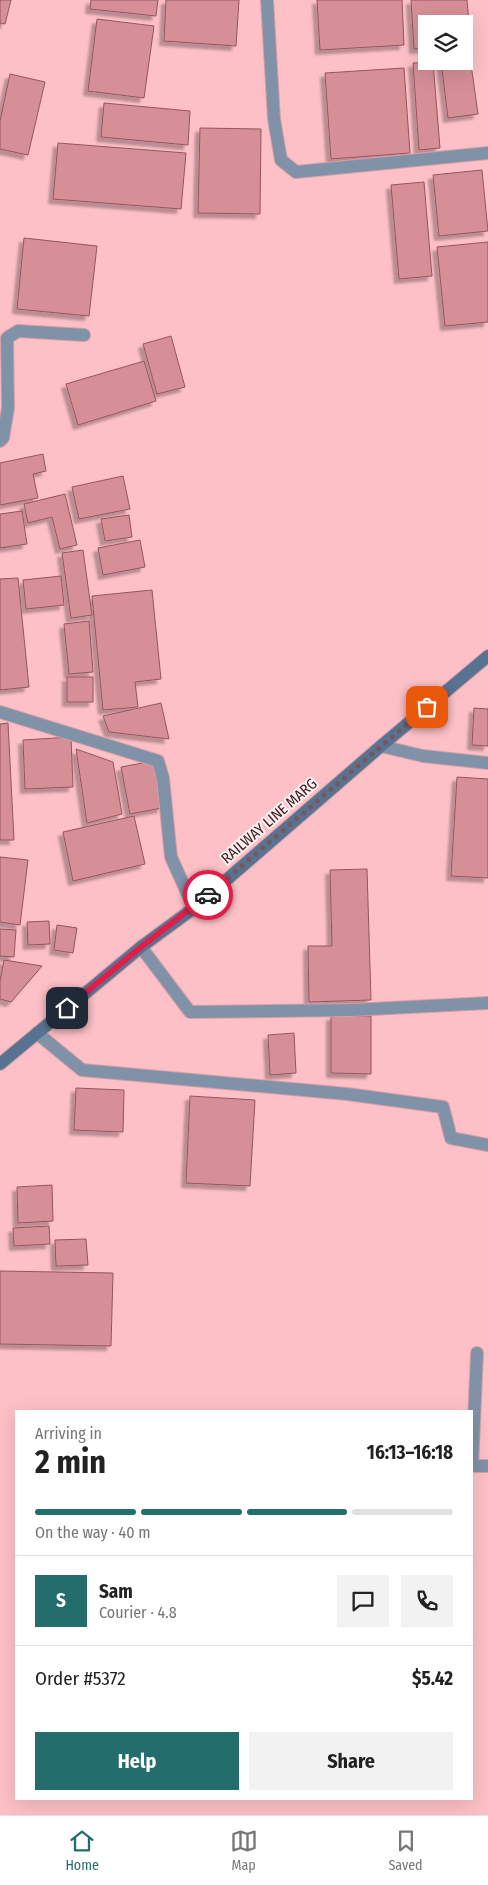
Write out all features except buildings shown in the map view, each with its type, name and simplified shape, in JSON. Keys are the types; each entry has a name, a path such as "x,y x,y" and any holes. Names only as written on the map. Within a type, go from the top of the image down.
{"main road":[{"name":"RAILWAY LINE MARG","path":"0,1064 141,947 194,908 488,656"}],"street":[{"path":"268,0 274,119 281,160 296,172 488,153"},
{"path":"0,441 3,438 8,408 7,338 18,331 84,335"},
{"path":"0,712 158,761 163,778 171,857 194,908"},
{"path":"381,746 423,756 488,763"},
{"path":"141,947 190,1012 352,1010 488,1003"},
{"path":"37,1033 82,1070 347,1094 443,1107 451,1138 488,1144"},
{"path":"473,1443 477,1353"},
{"path":"473,1466 488,1466"}],"way so far":[{"path":"208,895 427,707"}],"route":[{"path":"67,1008 208,895"}]}
